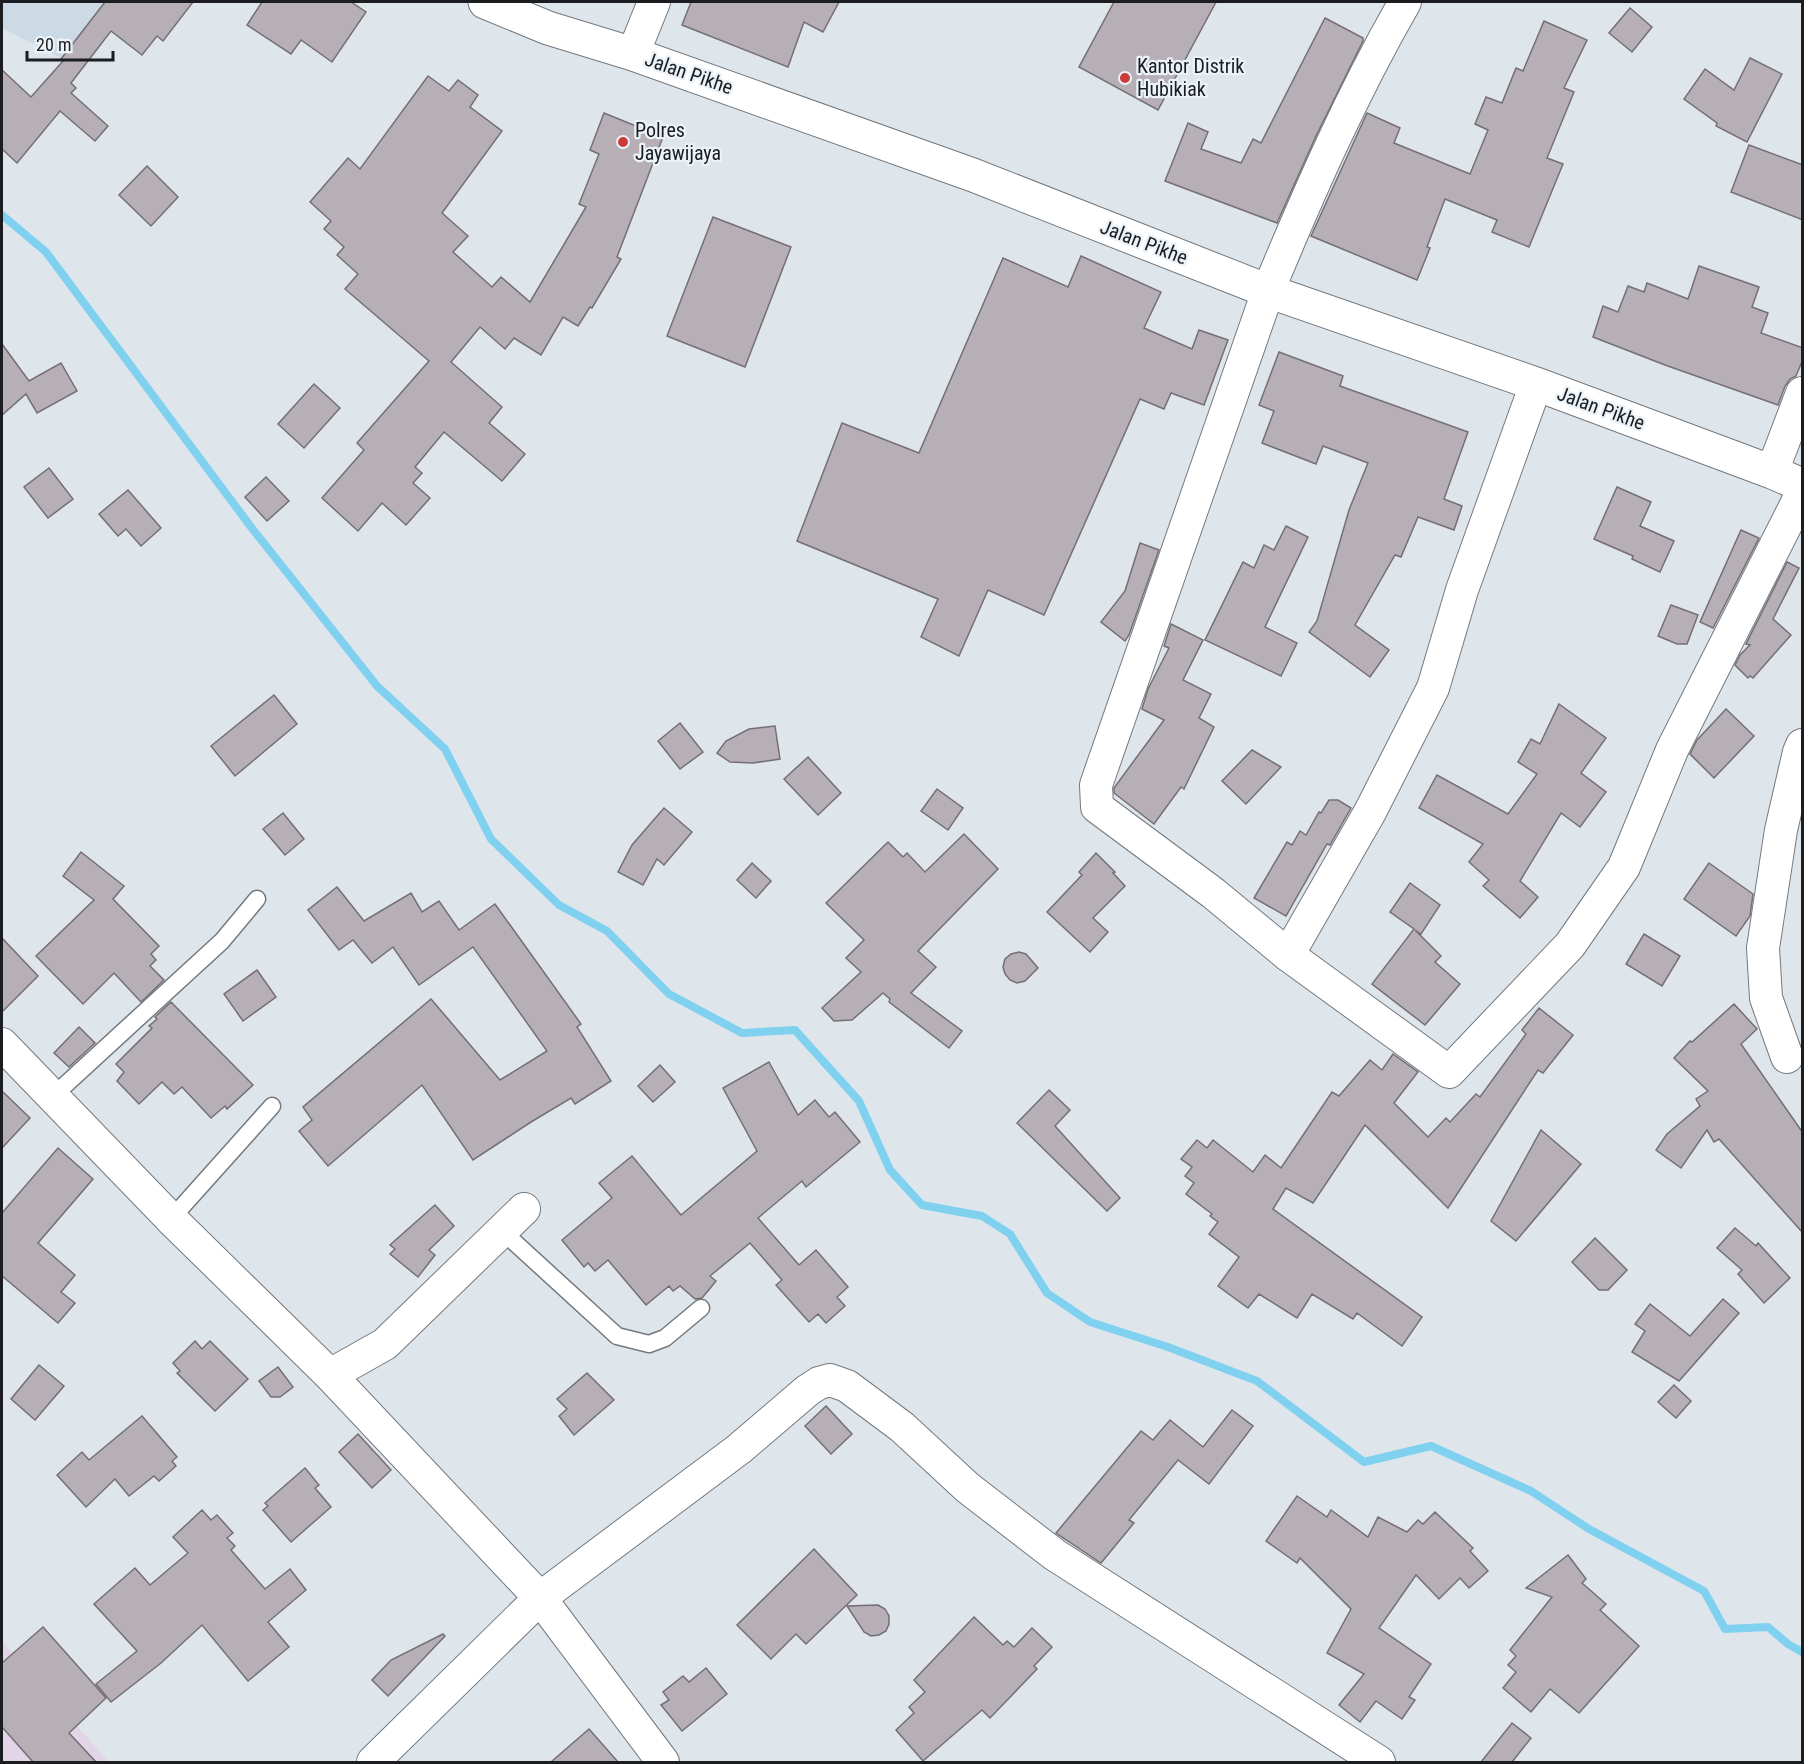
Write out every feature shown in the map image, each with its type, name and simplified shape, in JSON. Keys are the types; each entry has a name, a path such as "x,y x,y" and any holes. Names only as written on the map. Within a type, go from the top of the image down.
{"highway":[{"name":"Jalan Pikhe","path":"497,4 548,27 633,54 973,175 1268,291 1536,384 1803,485"}],"street":[{"path":"633,54 654,2"},
{"path":"1405,2 1372,59 1268,291 1096,785 1097,807 1213,893 1288,955 1449,1072 1570,945 1624,867 1672,750 1803,493"},
{"path":"1288,955 1370,812 1433,688 1462,590 1536,384"},
{"path":"1772,472 1803,393"},
{"path":"1786,1057 1766,998 1763,948 1780,830 1799,752 1803,745"},
{"path":"2,1044 171,1219 330,1375 540,1598 663,1762"},
{"path":"330,1375 385,1344 512,1220"},
{"path":"373,1762 540,1598 739,1449 808,1390 819,1383 830,1380 848,1386 893,1420 968,1488 1055,1555 1379,1762"}],"lane":[{"path":"52,1097 222,940 257,900"},
{"path":"171,1219 272,1106"},
{"path":"512,1220 617,1336 649,1344 665,1338 700,1308"}],"shaded area":[{"path":"2,2 120,2 75,65 2,28"},
{"path":"2,1641 109,1762 2,1762"}],"building":[{"path":"105,2 193,2 163,41 157,36 142,55 111,31 71,83 76,88 71,93 108,126 95,141 60,111 17,163 2,149 2,70 31,97 63,61 61,59"},
{"path":"262,2 351,2 366,12 332,62 301,40 291,54 247,25"},
{"path":"691,2 839,2 823,32 804,22 788,67 682,25"},
{"path":"1114,2 1216,2 1158,110 1079,67"},
{"path":"1630,8 1652,27 1632,52 1609,33"},
{"path":"1325,18 1363,38 1363,41 1316,136 1277,223 1165,181 1188,123 1208,132 1201,149 1241,163 1253,139 1261,143"},
{"path":"1544,21 1587,40 1564,88 1574,92 1547,158 1563,164 1529,247 1492,232 1497,220 1445,199 1427,247 1430,248 1417,280 1311,236 1367,113 1400,128 1394,143 1470,174 1488,130 1475,124 1486,97 1502,103 1516,68 1523,71"},
{"path":"1750,58 1782,74 1747,142 1716,126 1717,123 1684,99 1705,69 1734,90"},
{"path":"428,76 449,91 458,80 478,95 470,107 502,131 442,213 468,236 453,252 492,287 501,277 530,302 586,207 579,204 599,154 590,150 604,113 663,137 617,257 621,259 592,308 590,307 578,326 563,317 541,355 514,338 505,349 480,327 451,362 502,407 489,423 525,454 502,481 444,432 415,467 422,473 413,483 430,498 406,525 382,503 358,531 322,498 364,450 357,443 429,361 345,289 358,274 337,255 344,247 324,229 331,221 310,202 348,158 360,169"},
{"path":"1749,145 1803,165 1803,220 1731,192"},
{"path":"147,166 178,197 151,226 119,195"},
{"path":"713,217 791,247 745,367 667,336"},
{"path":"1081,256 1161,292 1144,328 1192,349 1199,330 1228,340 1204,405 1171,393 1164,409 1140,399 1044,615 988,590 959,656 921,637 938,599 797,541 842,423 919,453 1003,258 1068,287"},
{"path":"1699,266 1759,287 1752,307 1768,313 1761,333 1803,348 1803,359 1796,376 1790,379 1785,386 1778,405 1593,337 1603,306 1618,312 1628,286 1644,292 1647,283 1688,299"},
{"path":"2,344 29,381 61,363 77,391 37,413 26,394 2,415"},
{"path":"1279,352 1343,376 1340,386 1468,432 1444,499 1462,506 1454,530 1418,517 1401,557 1395,555 1355,625 1389,650 1370,677 1309,632 1317,621 1349,510 1368,463 1323,446 1316,464 1262,443 1274,411 1259,405"},
{"path":"314,384 340,408 304,448 278,424"},
{"path":"49,468 73,499 48,518 24,487"},
{"path":"266,477 289,501 267,521 245,497"},
{"path":"1617,487 1651,502 1640,526 1674,541 1660,572 1632,559 1633,556 1594,539"},
{"path":"128,490 161,528 141,546 126,529 118,536 99,514"},
{"path":"1286,526 1308,537 1265,627 1297,643 1281,676 1205,640 1243,562 1254,568 1264,545 1274,550"},
{"path":"1741,530 1759,538 1713,628 1700,622"},
{"path":"1140,543 1159,550 1125,641 1101,622 1125,591"},
{"path":"1787,562 1799,568 1773,619 1791,635 1753,678 1750,676 1748,678 1735,665 1740,655 1750,645 1746,644"},
{"path":"1671,605 1698,615 1687,644 1677,644 1658,636"},
{"path":"1171,624 1203,640 1183,680 1211,694 1199,718 1214,727 1184,789 1181,787 1154,824 1114,793 1114,788 1164,720 1142,709 1148,689 1169,648 1164,646"},
{"path":"274,695 297,724 235,776 211,746"},
{"path":"1559,704 1606,738 1581,773 1606,792 1580,827 1561,813 1520,881 1538,897 1520,918 1483,886 1489,880 1469,862 1483,844 1419,808 1437,775 1508,814 1537,774 1518,762 1531,739 1540,744"},
{"path":"1726,709 1754,736 1714,778 1690,754 1697,740"},
{"path":"680,723 703,752 680,769 658,741"},
{"path":"775,726 780,759 753,763 730,762 717,753 726,741 749,729"},
{"path":"1252,750 1281,767 1246,804 1222,781"},
{"path":"808,757 841,793 818,815 784,779"},
{"path":"937,789 963,808 948,830 921,811"},
{"path":"1329,800 1338,800 1351,808 1330,845 1327,844 1286,916 1254,898 1287,842 1292,845 1300,831 1306,835"},
{"path":"664,808 692,832 664,865 657,859 643,885 618,872 632,845"},
{"path":"283,813 304,839 285,855 263,829"},
{"path":"964,834 998,869 918,951 936,967 911,993 962,1031 949,1048 889,1002 890,999 883,993 852,1020 834,1021 822,1008 861,972 846,958 864,940 826,903 888,842 903,857 907,853 925,872"},
{"path":"81,852 124,886 113,899 159,946 151,954 156,960 150,966 164,980 141,1002 114,973 83,1004 36,956 94,900 63,876"},
{"path":"1096,853 1125,886 1093,918 1108,932 1090,952 1047,912 1082,875 1079,872"},
{"path":"752,863 771,881 756,898 737,880"},
{"path":"1709,863 1753,894 1750,916 1736,936 1684,899"},
{"path":"1410,883 1440,905 1421,934 1415,930 1441,956 1435,962 1460,984 1425,1025 1372,984 1414,929 1390,912"},
{"path":"337,887 364,921 411,893 422,912 439,901 459,930 495,904 581,1024 577,1027 611,1081 575,1104 571,1098 473,1160 422,1085 328,1166 299,1131 312,1120 303,1107 431,999 500,1080 547,1051 473,947 419,985 393,947 372,963 353,940 339,950 308,910"},
{"path":"1644,934 1680,956 1662,986 1626,964"},
{"path":"2,938 38,976 2,1012"},
{"path":"1019,952 1026,954 1038,968 1025,981 1017,983 1010,980 1003,967 1005,959"},
{"path":"257,970 276,997 243,1021 224,994"},
{"path":"171,1002 253,1085 227,1109 225,1106 211,1118 182,1087 174,1094 162,1082 139,1104 117,1081 124,1072 116,1064 152,1028 149,1026 157,1019 155,1017"},
{"path":"1734,1004 1757,1029 1741,1044 1803,1133 1803,1233 1719,1139 1714,1142 1707,1130 1681,1168 1656,1150 1667,1134 1700,1106 1696,1099 1708,1091 1674,1058 1690,1041 1692,1042"},
{"path":"1539,1008 1573,1035 1543,1073 1538,1070 1448,1208 1365,1125 1313,1203 1286,1188 1273,1209 1422,1317 1402,1346 1357,1313 1353,1319 1312,1294 1297,1318 1259,1294 1248,1308 1218,1286 1239,1257 1209,1234 1218,1222 1210,1216 1212,1214 1186,1194 1194,1183 1185,1176 1192,1167 1181,1159 1197,1140 1207,1148 1213,1140 1253,1172 1265,1155 1281,1168 1332,1092 1339,1096 1370,1060 1382,1070 1393,1054 1418,1072 1394,1103 1428,1137 1446,1118 1450,1122 1476,1094 1480,1097 1526,1034 1522,1030"},
{"path":"79,1027 95,1043 69,1067 54,1053"},
{"path":"769,1062 798,1115 815,1100 829,1117 835,1112 860,1142 806,1187 802,1181 758,1218 799,1265 816,1250 848,1287 837,1297 845,1306 826,1323 818,1314 809,1322 776,1285 782,1280 750,1243 710,1276 716,1281 702,1298 695,1299 680,1286 673,1291 669,1286 646,1305 608,1260 595,1271 588,1263 584,1267 562,1240 612,1198 599,1183 632,1156 681,1215 757,1151 723,1088"},
{"path":"660,1065 675,1082 653,1102 638,1086"},
{"path":"1049,1090 1070,1110 1055,1126 1120,1198 1107,1211 1017,1123"},
{"path":"2,1091 30,1118 2,1148"},
{"path":"1541,1130 1581,1164 1516,1241 1491,1221"},
{"path":"58,1148 93,1179 38,1243 75,1275 61,1292 75,1303 58,1323 2,1276 2,1213"},
{"path":"435,1205 454,1226 429,1250 435,1255 418,1277 390,1254 395,1249 390,1245"},
{"path":"1735,1228 1756,1246 1758,1243 1790,1278 1764,1303 1738,1274 1742,1270 1717,1248"},
{"path":"1595,1238 1627,1270 1608,1290 1599,1290 1572,1262"},
{"path":"1723,1299 1739,1313 1679,1381 1632,1352 1645,1331 1635,1324 1650,1304 1690,1336"},
{"path":"195,1341 202,1349 210,1341 248,1379 215,1411 177,1373 180,1371 173,1363"},
{"path":"39,1365 64,1386 35,1420 11,1399"},
{"path":"278,1367 293,1387 280,1397 271,1397 259,1381"},
{"path":"587,1373 614,1400 574,1435 559,1416 567,1409 557,1399"},
{"path":"1674,1385 1691,1401 1676,1418 1658,1402"},
{"path":"826,1406 852,1434 831,1454 805,1426"},
{"path":"1232,1410 1253,1426 1209,1484 1178,1460 1129,1520 1134,1523 1101,1563 1056,1533 1141,1431 1153,1440 1170,1420 1203,1447"},
{"path":"142,1416 177,1457 172,1461 176,1466 159,1481 154,1476 129,1496 115,1479 86,1507 57,1475 82,1452 89,1460"},
{"path":"358,1434 391,1470 372,1488 339,1452"},
{"path":"305,1468 319,1485 315,1488 331,1507 291,1542 263,1510 268,1506 265,1503"},
{"path":"1297,1496 1327,1517 1331,1510 1368,1537 1378,1517 1407,1532 1418,1520 1423,1524 1435,1512 1473,1548 1470,1551 1488,1571 1469,1588 1460,1578 1439,1599 1416,1575 1379,1628 1431,1664 1409,1697 1415,1700 1402,1719 1376,1701 1360,1722 1339,1705 1364,1674 1327,1653 1351,1609 1300,1558 1297,1563 1266,1541"},
{"path":"202,1510 211,1520 217,1515 233,1533 227,1538 235,1546 231,1550 265,1589 290,1569 306,1590 268,1622 289,1647 248,1681 202,1625 161,1663 111,1702 96,1684 137,1651 94,1604 135,1568 150,1585 188,1553 173,1537"},
{"path":"814,1549 857,1595 806,1644 796,1634 771,1659 737,1625"},
{"path":"1568,1555 1586,1579 1582,1583 1606,1604 1600,1610 1639,1646 1579,1713 1550,1689 1531,1712 1503,1688 1516,1672 1508,1665 1516,1656 1510,1650 1552,1597 1526,1588"},
{"path":"878,1605 885,1609 889,1616 889,1624 886,1631 871,1636 864,1632 847,1606"},
{"path":"974,1617 1003,1645 1007,1641 1014,1647 1032,1628 1052,1647 1034,1666 1037,1669 990,1718 982,1710 923,1761 896,1730 914,1713 909,1707 925,1692 914,1680"},
{"path":"43,1627 106,1698 69,1733 96,1762 33,1762 2,1727 2,1663"},
{"path":"443,1634 445,1636 388,1696 372,1680 391,1660"},
{"path":"706,1668 727,1694 682,1731 661,1705 669,1700 663,1692 683,1676 689,1682"},
{"path":"1512,1723 1531,1738 1512,1762 1481,1762"},
{"path":"589,1729 618,1762 551,1762"}],"waterway":[{"path":"2,215 46,252 251,527 377,686 445,749 491,839 559,905 607,931 669,994 742,1033 795,1030 859,1101 890,1170 922,1205 982,1216 1010,1234 1047,1293 1090,1322 1168,1347 1257,1381 1364,1462 1431,1446 1531,1491 1589,1529 1704,1591 1725,1629 1768,1627 1788,1644 1802,1652"}],"place":[{"name":"Kantor Distrik Hubikiak","path":"1125,78"},
{"name":"Polres Jayawijaya","path":"623,142"}]}
